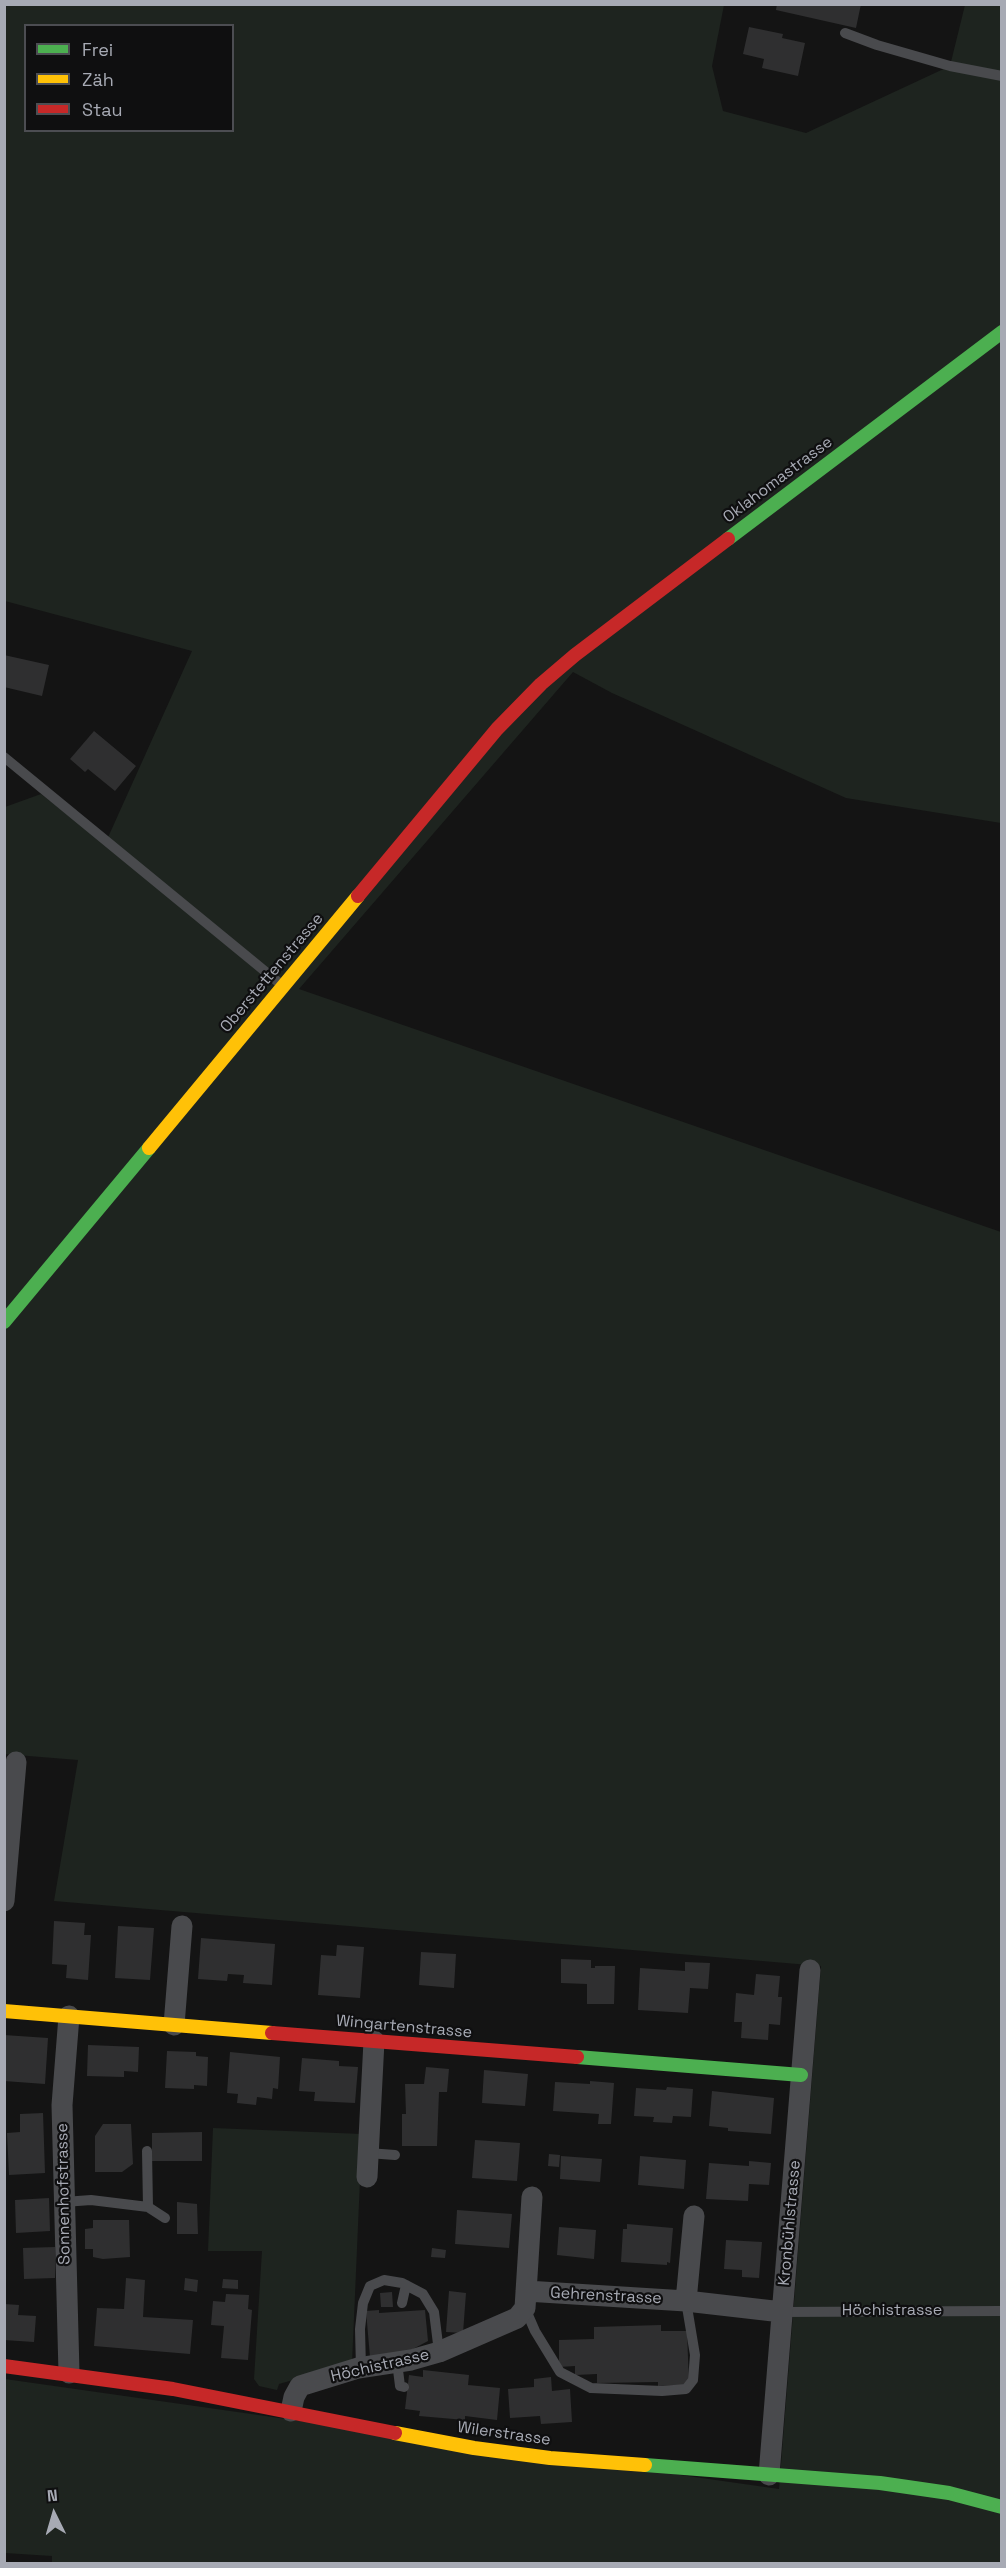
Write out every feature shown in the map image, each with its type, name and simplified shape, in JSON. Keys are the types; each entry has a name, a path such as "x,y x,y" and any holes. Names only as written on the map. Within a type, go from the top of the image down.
{"street":[{"name":"Oklahomastrasse","path":"575,655 1002,332"},
{"name":"Oberstettenstrasse","path":"4,1322 497,729 541,684 575,655"},
{"path":"4,1900 16,1762"},
{"path":"174,2025 182,1926"},
{"name":"Kronbühlstrasse","path":"769,2475 810,1970"},
{"name":"Wingartenstrasse","path":"4,2011 801,2075"},
{"name":"Sonnenhofstrasse","path":"69,2016 62,2105 69,2373"},
{"path":"367,2177 374,2041"},
{"name":"Gehrenstrasse","path":"532,2197 523,2306 686,2301 782,2312"},
{"name":"Gehrenstrasse","path":"686,2301 694,2216"},
{"name":"Höchistrasse","path":"291,2411 294,2397 300,2386 361,2368 439,2352 523,2306"},
{"name":"Wilerstrasse","path":"4,2366 69,2373 173,2389 463,2446 550,2458 915,2488 949,2493 1002,2507"}],"lane":[{"path":"845,33 877,45 950,66 1002,76"},
{"path":"4,757 283,986"},
{"path":"147,2151 148,2207"},
{"path":"368,2153 394,2155"},
{"path":"64,2202 91,2200 148,2207 165,2218"},
{"path":"361,2368 360,2329 363,2303 370,2286 384,2280 423,2294 434,2312 439,2352"},
{"path":"402,2303 406,2286"},
{"path":"523,2306 560,2372 591,2388 662,2391 686,2389 693,2380 695,2355 686,2301"},
{"name":"Höchistrasse","path":"782,2312 1002,2311"},
{"path":"397,2362 400,2386 404,2387"}],"shaded area":[{"path":"4,5 724,5 712,66 723,111 806,133 950,66 965,5 1001,5 1001,823 846,798 612,693 573,672 299,989 1001,1232 1001,2563 52,2564 52,2556 5,2553 5,2379 779,2489 821,1966 54,1901 78,1760 4,1754 5,807 41,794 105,844 192,651 5,601"},
{"path":"213,2128 362,2134 352,2363 279,2384 277,2390 259,2386 254,2379 262,2251 208,2251"}],"building":[{"path":"777,4 861,4 856,28 776,10"},
{"path":"749,27 783,34 782,38 805,43 798,76 762,68 764,59 743,54"},
{"path":"4,655 49,665 42,696 4,687"},
{"path":"94,731 136,766 115,791 88,769 85,772 70,759"},
{"path":"54,1921 85,1923 84,1935 91,1935 88,1980 66,1978 67,1965 52,1964"},
{"path":"118,1926 154,1928 150,1980 115,1978"},
{"path":"201,1938 275,1944 272,1985 243,1983 244,1975 228,1974 227,1981 198,1979"},
{"path":"337,1945 364,1947 360,1998 318,1995 321,1955 336,1956"},
{"path":"421,1952 456,1954 454,1988 419,1985"},
{"path":"561,1959 591,1960 591,1968 615,1966 614,2004 587,2004 587,1984 561,1983"},
{"path":"685,1962 710,1963 708,1989 690,1988 688,2013 638,2010 640,1968 685,1971"},
{"path":"756,1974 780,1976 778,1997 782,1997 780,2025 769,2024 768,2040 741,2038 742,2022 734,2022 736,1993 754,1995"},
{"path":"4,2035 48,2038 45,2084 4,2081"},
{"path":"88,2045 139,2047 138,2072 124,2071 124,2077 87,2076"},
{"path":"167,2051 196,2052 196,2056 208,2057 207,2086 194,2085 194,2089 165,2088"},
{"path":"230,2052 280,2057 278,2089 273,2088 272,2099 257,2097 256,2105 237,2103 238,2094 227,2093"},
{"path":"302,2058 339,2061 339,2066 358,2067 355,2103 314,2101 315,2092 299,2091"},
{"path":"426,2067 449,2069 447,2092 439,2092 437,2146 402,2146 402,2114 406,2114 405,2084 424,2084"},
{"path":"484,2070 528,2074 525,2106 482,2103"},
{"path":"590,2081 614,2083 611,2124 598,2124 599,2114 553,2111 555,2082 590,2084"},
{"path":"667,2087 693,2089 691,2117 673,2116 672,2123 653,2122 654,2117 634,2116 636,2088 666,2090"},
{"path":"712,2091 774,2098 771,2134 728,2131 728,2128 709,2126"},
{"path":"43,2113 45,2173 9,2175 7,2133 20,2132 20,2114"},
{"path":"103,2124 131,2124 133,2164 122,2172 95,2172 95,2136"},
{"path":"202,2132 202,2161 152,2161 152,2133"},
{"path":"475,2140 520,2143 517,2181 472,2178"},
{"path":"549,2154 560,2155 559,2167 548,2166"},
{"path":"561,2156 602,2159 600,2182 560,2179"},
{"path":"640,2156 686,2160 684,2189 638,2185"},
{"path":"749,2161 771,2163 769,2185 749,2184 748,2201 706,2199 709,2163 749,2166"},
{"path":"49,2198 50,2231 16,2233 15,2200"},
{"path":"177,2202 197,2204 198,2234 177,2234"},
{"path":"457,2210 512,2214 509,2248 455,2244"},
{"path":"93,2220 129,2220 130,2257 103,2259 93,2257 93,2249 85,2249 85,2229 93,2228"},
{"path":"627,2224 673,2228 670,2263 667,2262 667,2265 621,2262 623,2229 627,2229"},
{"path":"559,2227 596,2230 594,2259 557,2255"},
{"path":"726,2240 762,2242 759,2278 742,2277 742,2270 724,2269"},
{"path":"55,2247 55,2278 24,2279 23,2248"},
{"path":"432,2248 446,2250 445,2258 431,2257"},
{"path":"126,2278 145,2280 143,2317 193,2320 190,2354 94,2346 97,2308 124,2309"},
{"path":"185,2278 198,2280 197,2292 184,2290"},
{"path":"223,2279 238,2280 238,2289 222,2288"},
{"path":"449,2291 466,2293 463,2333 446,2332"},
{"path":"392,2292 393,2307 381,2307 380,2293"},
{"path":"226,2294 249,2295 248,2309 252,2310 248,2360 221,2358 224,2326 211,2325 213,2301 225,2302"},
{"path":"4,2304 19,2305 18,2315 36,2316 34,2342 4,2340"},
{"path":"379,2310 379,2313 425,2310 428,2341 411,2350 370,2357 366,2311"},
{"path":"661,2325 661,2331 687,2331 689,2385 658,2386 658,2382 597,2383 597,2374 575,2375 575,2366 559,2367 559,2340 594,2339 594,2327"},
{"path":"423,2370 469,2375 468,2385 500,2388 497,2420 465,2416 465,2420 419,2416 420,2411 405,2409 409,2375 423,2377"},
{"path":"551,2377 552,2391 570,2389 572,2422 541,2424 540,2416 510,2418 508,2389 534,2387 534,2379"}],"traffic: fast":[{"path":"728,539 1002,332"},
{"path":"4,1322 149,1148"},
{"path":"577,2057 801,2075"},
{"path":"645,2465 880,2483 949,2493 1002,2507"}],"traffic: slow":[{"path":"149,1148 358,896"},
{"path":"4,2011 272,2033"},
{"path":"395,2433 474,2448 550,2458 645,2465"}],"traffic: jam":[{"path":"358,896 497,729 541,684 575,655 728,539"},
{"path":"272,2033 577,2057"},
{"path":"4,2366 173,2389 395,2433"}]}
